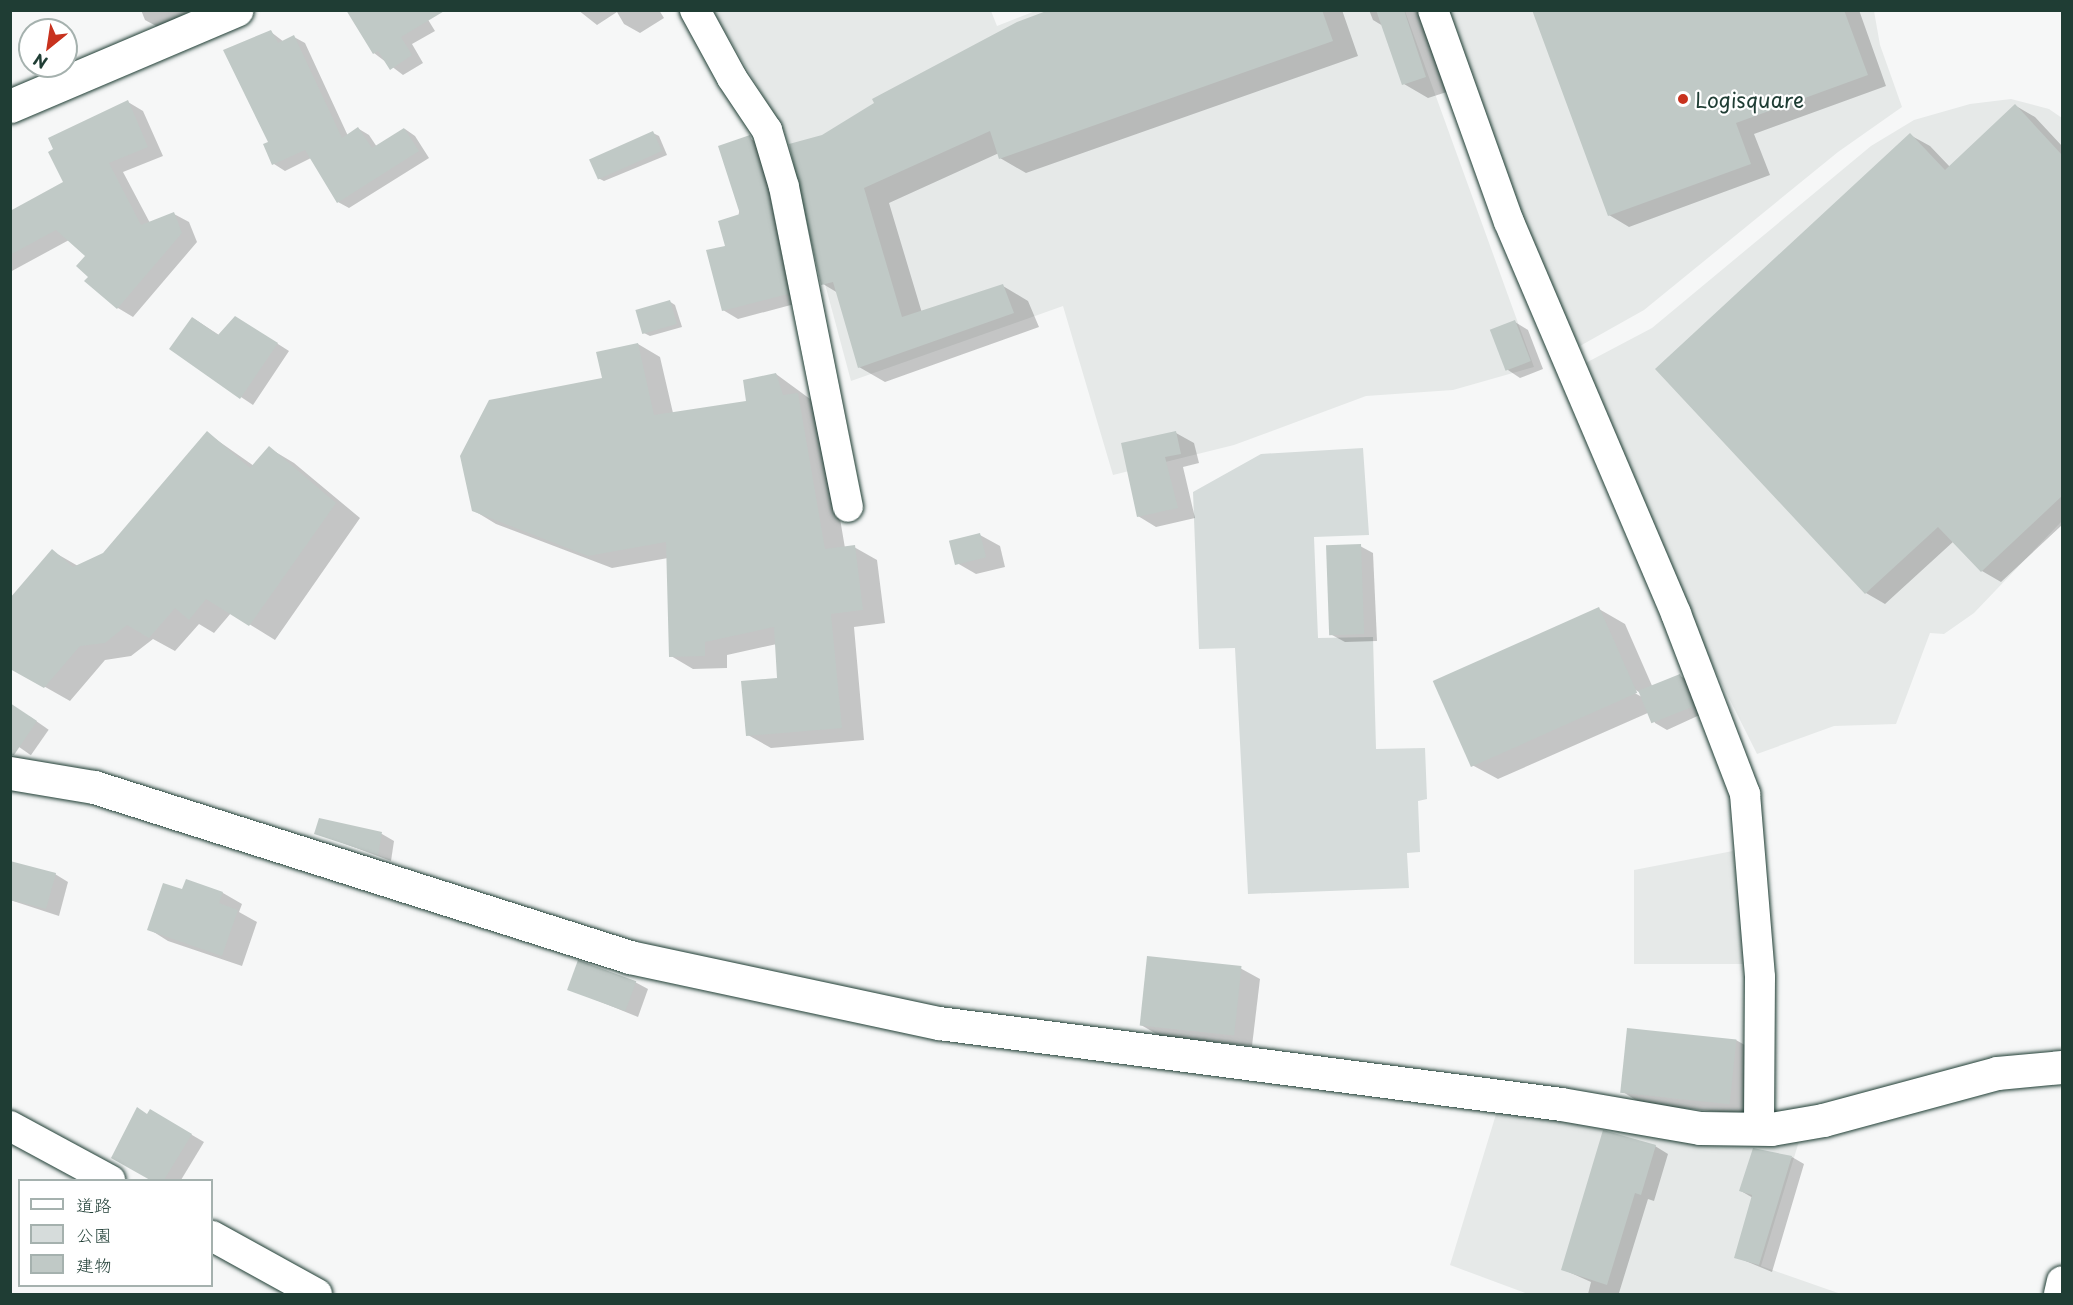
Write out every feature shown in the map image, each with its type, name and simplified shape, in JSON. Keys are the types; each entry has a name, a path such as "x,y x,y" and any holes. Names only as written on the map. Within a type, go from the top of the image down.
{"street":[{"path":"10,106 237,10"},
{"path":"694,10 770,141 784,187 848,507"},
{"path":"1433,10 1509,222 1676,614 1745,794 1760,977 1759,1129"},
{"path":"10,773 94,787 630,957 939,1023 1561,1104 1700,1128 1759,1129 1823,1120 1996,1073 2062,1067"},
{"path":"10,1126 108,1179"},
{"path":"213,1237 317,1294"},
{"path":"2058,1294 2062,1281"}],"shaded area":[{"path":"1038,10 1405,11 1534,367 1453,390 1366,396 1234,445 1113,475 1063,306 851,381 784,131 713,11 991,11 997,26"},
{"path":"1445,11 1874,11 1880,45 1902,107 1838,152 1644,310 1571,351"},
{"path":"2011,99 2049,109 2062,118 2062,521 1974,613 1944,634 1930,633 1896,724 1834,726 1757,754 1707,654 1580,366 1652,328 1871,146 1914,120 1970,104"},
{"path":"1733,851 1746,964 1634,964 1634,870"},
{"path":"1497,1111 1658,1136 1800,1138 1761,1266 1841,1294 1528,1294 1450,1265"}],"green space":[{"path":"1363,448 1369,535 1314,537 1318,638 1373,637 1376,749 1425,748 1427,799 1418,801 1420,852 1407,853 1409,888 1248,894 1235,648 1199,649 1193,492 1261,454"}],"building":[{"path":"346,10 446,10 401,37 412,55 390,70 378,51 373,54"},
{"path":"1049,10 1322,10 1333,41 999,159 990,131 864,188 902,317 1003,284 1014,313 858,368 833,282 821,285 789,144 822,135 874,103 872,99 1017,22"},
{"path":"1376,10 1404,10 1426,77 1402,85"},
{"name":"Logisquare","path":"1532,10 1844,10 1868,75 1736,123 1751,164 1608,216"},
{"path":"271,30 278,43 294,35 342,138 358,127 372,148 404,128 419,151 337,203 305,150 272,165 263,144 268,142 223,50"},
{"path":"128,100 148,147 109,163 141,225 174,212 182,233 117,309 84,281 88,277 76,266 85,256 56,230 10,255 10,211 63,182 48,152 53,149 48,138"},
{"path":"2015,104 2062,155 2062,496 1981,572 1938,527 1865,594 1655,369 1910,133 1945,170"},
{"path":"653,131 662,151 598,180 589,159"},
{"path":"750,135 767,191 788,294 722,311 706,250 725,246 718,221 740,214 718,146"},
{"path":"670,300 677,324 642,334 635,310"},
{"path":"235,316 278,343 240,399 169,349 192,317 218,335"},
{"path":"1515,320 1531,361 1506,371 1490,330"},
{"path":"638,343 654,415 746,401 743,380 776,373 783,395 798,393 825,549 855,545 863,610 831,614 842,728 746,736 741,681 777,678 774,627 705,642 705,656 669,657 666,542 588,556 472,511 460,456 489,400 602,378 596,352"},
{"path":"207,431 250,468 269,446 336,503 249,626 206,599 189,620 175,608 149,638 127,625 105,643 80,646 44,688 10,669 10,598 52,549 73,567 103,553"},
{"path":"1176,431 1181,454 1165,457 1178,508 1137,517 1121,443"},
{"path":"980,533 986,557 955,565 949,541"},
{"path":"1361,544 1364,634 1329,635 1326,545"},
{"path":"1599,607 1637,693 1471,767 1433,681"},
{"path":"1680,674 1693,706 1651,723 1638,691"},
{"path":"10,703 37,721 14,755 10,755"},
{"path":"319,818 382,832 378,855 314,834"},
{"path":"10,861 56,873 46,909 10,900"},
{"path":"186,879 223,892 219,903 238,910 222,956 147,930 163,883 182,889"},
{"path":"1147,956 1241,966 1234,1036 1140,1026"},
{"path":"578,960 636,981 625,1011 567,990"},
{"path":"1627,1028 1736,1039 1730,1104 1620,1093"},
{"path":"137,1107 147,1114 150,1109 192,1134 165,1179 148,1179 111,1158"},
{"path":"1603,1130 1656,1145 1641,1195 1635,1193 1607,1285 1561,1270"},
{"path":"1753,1148 1792,1156 1759,1265 1734,1258 1752,1195 1739,1191"}],"place":[{"name":"Logisquare","path":"1683,99"}]}
